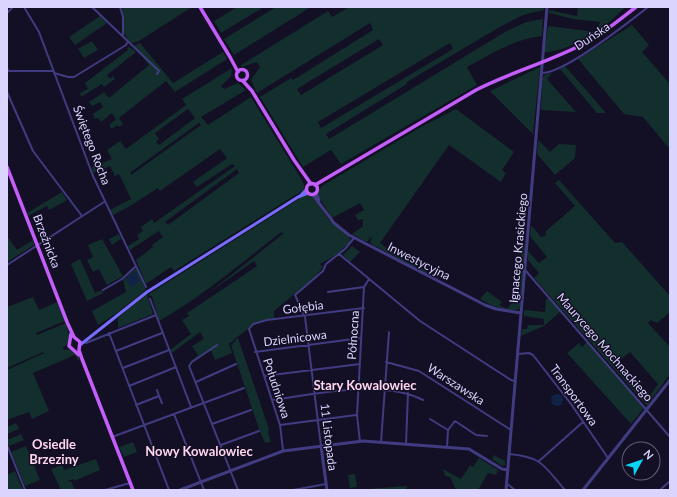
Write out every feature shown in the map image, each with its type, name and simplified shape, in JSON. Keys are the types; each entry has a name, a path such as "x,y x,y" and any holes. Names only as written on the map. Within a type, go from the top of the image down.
{"main road":[{"path":"200,7 238,72 238,79 245,80 309,184 316,186 390,140 497,79 585,44 612,27 636,7"},
{"path":"230,57 242,70 248,74 245,80"},
{"path":"238,72 242,70"},
{"name":"Brzeźnicka","path":"7,168 67,322 80,346"},
{"path":"307,192 309,184"},
{"path":"82,359 74,350 92,334 153,288 298,197 307,192 315,194 316,186"},
{"name":"Brzeźnicka","path":"67,322 70,341 69,346 74,350"},
{"path":"70,341 76,339 80,340 92,334"},
{"path":"80,346 82,359 133,490"}],"street":[{"path":"7,13 13,7"},
{"name":"Świętego Rocha","path":"24,7 37,28 81,147 104,202 146,287"},
{"path":"92,7 124,36"},
{"path":"120,7 123,17 124,36 127,43 144,56 158,71 157,74"},
{"name":"Ignacego Krasickiego","path":"506,490 547,7"},
{"name":"Duńska","path":"542,73 551,71 590,51 648,7"},
{"path":"7,67 7,71 54,72 65,76 74,77 126,46 127,43"},
{"path":"7,92 33,151 82,216"},
{"name":"Inwestycyjna","path":"315,194 334,224 354,238 485,305 496,309 521,313"},
{"path":"7,265 104,202"},
{"path":"354,238 339,254 420,321 511,380 515,381"},
{"name":"11 Listopada","path":"327,490 304,316 296,293 323,271 326,264 339,254"},
{"path":"102,290 122,279 136,266"},
{"name":"Maurycego Mochnackiego","path":"525,270 670,437"},
{"path":"328,292 364,287 369,279"},
{"name":"Północna","path":"360,442 356,415 364,308 364,287"},
{"path":"150,299 191,407"},
{"name":"Gołębia","path":"249,331 253,324 267,320 364,308"},
{"path":"86,344 109,333 156,315"},
{"name":"Południowa","path":"249,331 280,425 283,451"},
{"path":"381,442 389,332"},
{"path":"109,333 169,490"},
{"path":"116,351 162,333"},
{"name":"Dzielnicowa","path":"255,352 362,338"},
{"path":"217,345 190,364 238,490"},
{"path":"123,368 169,350"},
{"name":"Transportowa","path":"518,354 529,353 533,355 571,404 609,459"},
{"name":"Warszawska","path":"386,362 417,370 511,430"},
{"path":"196,382 236,364"},
{"path":"264,376 360,364"},
{"path":"129,386 176,367"},
{"path":"584,490 670,380"},
{"path":"112,438 244,388"},
{"path":"272,400 358,389 408,393 422,400"},
{"path":"157,390 162,403"},
{"path":"406,444 408,393"},
{"path":"136,405 159,396"},
{"path":"212,424 251,410"},
{"path":"174,414 204,490"},
{"path":"280,425 356,415"},
{"path":"430,419 448,430"},
{"path":"447,447 448,430 455,421 476,435 486,436"},
{"path":"539,461 583,422"},
{"path":"221,445 259,431"},
{"path":"180,490 283,451 360,442 381,442 473,450 502,469 508,470"},
{"path":"7,445 25,490"},
{"path":"509,454 526,455 539,461 565,490"},
{"path":"660,490 670,481"},
{"path":"105,490 130,483"},
{"path":"506,483 515,490"},
{"path":"293,490 326,484"}],"green space":[{"path":"122,7 192,7 139,41 132,43 129,42 124,32"},
{"path":"237,7 264,7 221,33 214,21"},
{"path":"276,7 311,7 234,55 224,39"},
{"path":"349,7 544,7 544,10 523,15 498,28 407,82 407,84 326,134 329,139 505,32 526,22 543,19 542,36 522,40 512,44 467,67 477,85 341,164 331,150 303,167 260,97 291,78 293,80 373,30 370,23 257,93 251,80 260,67 257,62 242,67 241,65 328,11 332,17","holes":["379,39 383,45 301,95 297,89","450,43 453,49 321,128 318,122"]},
{"path":"578,7 626,7 601,29 586,39 564,48 544,52 548,26 596,32 600,22 573,19 549,13 549,10 577,16"},
{"path":"100,16 107,23 75,45 69,37"},
{"path":"632,25 649,45 642,52 670,84 670,146 668,147 643,117 624,114 578,59"},
{"path":"92,41 98,50 84,58 78,49"},
{"path":"140,43 173,83 223,52 227,59 175,92 166,81 119,118 123,124 119,127 117,125 112,129 109,125 116,119 112,113 101,122 98,118 95,119 93,114 103,107 100,102 92,106 89,102 104,92 109,98 149,65 134,46"},
{"path":"129,47 136,52 107,75 110,79 113,76 115,79 104,87 102,84 81,97 80,93 88,89 85,83 128,50 127,48"},
{"path":"565,66 606,113 597,113 560,69"},
{"path":"540,67 533,134 490,91"},
{"path":"232,68 231,76 221,86 224,89 238,83 246,90 201,117 208,125 251,97 303,182 305,189 174,271 171,267 146,284 136,260 163,237 159,231 130,250 128,246 139,239 137,235 143,231 141,227 152,219 154,223 235,166 232,164 197,187 193,182 227,158 220,149 160,191 158,188 113,215 110,210 131,199 119,174 115,176 110,166 93,173 92,167 112,159 107,150 120,141 126,149 186,105 182,99","holes":["188,109 195,118 159,145 156,142 159,139 155,133","199,123 201,125 131,175 131,172","237,169 239,173 168,225 165,222"]},
{"path":"552,73 547,79 576,112 541,110 542,78 546,74"},
{"path":"456,109 514,152 502,170 506,173 501,182 449,145 380,243 404,260 428,272 426,273 373,245 370,242 371,237 368,241 365,241 352,234 363,226 363,219 358,220 355,215 364,210 360,203 332,218 317,194 322,186 421,127"},
{"path":"538,140 550,152 559,144 576,145 575,158 555,175 537,154"},
{"path":"559,180 615,243 622,242 670,296 670,315 669,313 657,323 651,320 648,323 670,347 670,374 647,406 534,278 539,273 528,260 528,251 539,263 547,257 530,236 531,225 541,237 546,235 545,232 575,206 555,183","holes":["630,352 658,384 646,401 614,365"]},
{"path":"62,192 67,200 49,210 47,206 28,216 27,213"},
{"path":"307,194 313,196 328,219 350,238 350,242 336,255 320,264 323,267 314,278 274,311 274,318 255,325 229,344 232,353 215,360 211,351 208,351 187,364 198,355 192,346 204,339 200,332 172,353 170,350 191,334 182,320 189,316 187,313 257,266 254,261 207,294 283,234 282,232 276,236 233,270 175,312 159,321 152,296 149,294"},
{"path":"119,234 121,239 112,245 109,239"},
{"path":"7,236 17,250 33,240 34,245 7,262"},
{"path":"102,239 123,276 107,285 99,269 93,272 87,260 93,257 88,245"},
{"path":"522,244 526,244 521,295 518,297"},
{"path":"352,246 360,252 350,262 343,255"},
{"path":"80,259 95,293 102,290 103,293 87,301 71,264"},
{"path":"136,268 146,290 114,315 98,325 92,311 126,292 123,280"},
{"path":"487,291 502,302 499,305 507,309 514,300 518,300 520,303 520,308 511,311 505,310 480,299"},
{"path":"147,294 153,314 118,328 118,318"},
{"path":"33,297 39,310 57,302 65,321 36,333 37,335 66,323 70,338 67,345 63,347 64,350 69,349 76,352 80,359 78,361 75,355 33,373 49,411 32,419 29,412 7,420 7,370 44,353 43,352 7,368 7,307"},
{"path":"546,299 549,299 561,311 544,326 521,336 522,329 527,329 528,325 544,325 544,319 524,316 524,310 545,312"},
{"path":"238,338 269,429 268,433 271,442 265,443 260,432 231,345"},
{"path":"587,342 644,408 631,424 567,353 579,343 582,347"},
{"path":"16,423 19,429 7,434 7,427"},
{"path":"21,434 24,440 9,446 7,440"},
{"path":"133,442 137,452 124,457 119,447"},
{"path":"26,446 40,480 25,486 11,452"},
{"path":"494,455 505,461 505,465 502,466 492,459"},
{"path":"479,458 498,470 496,475 488,473 478,490 456,490 450,477 445,476 443,469 461,479 470,465 473,467"},
{"path":"96,459 100,470 74,481 73,479 68,481 71,481 75,490 61,490 51,469 62,465 64,470"},
{"path":"15,471 23,490 7,490 7,475"},
{"path":"355,474 357,487 350,488 348,475"},
{"path":"407,486 405,490 353,490"}],"water":[{"path":"135,271 140,281 131,287 126,279"},
{"path":"557,394 561,396 563,400 561,404 557,406 553,404 551,400 553,396"}],"district":[{"name":"Stary Kowalowiec","path":"365,385"},
{"name":"Nowy Kowalowiec","path":"199,451"},
{"name":"Osiedle Brzeziny","path":"54,452"}]}
